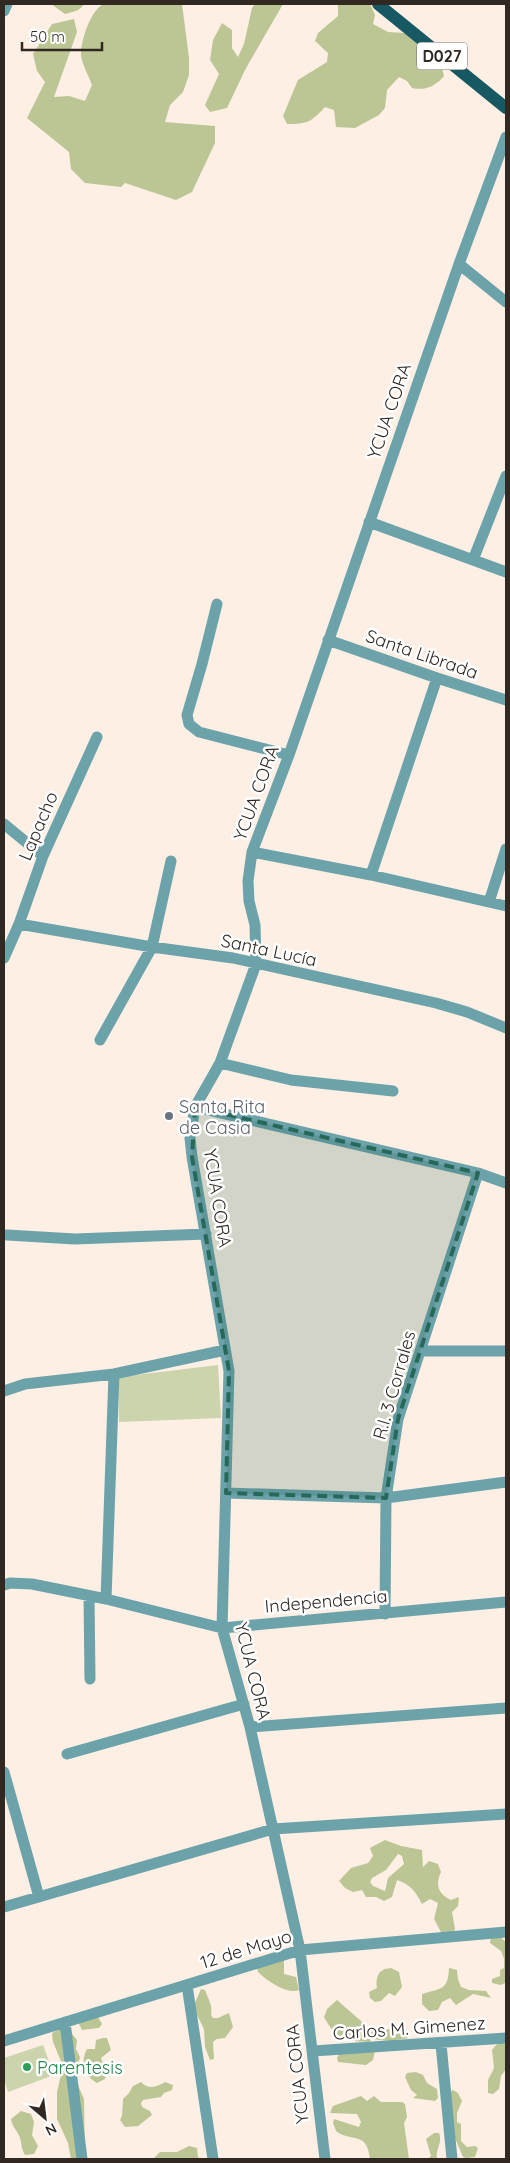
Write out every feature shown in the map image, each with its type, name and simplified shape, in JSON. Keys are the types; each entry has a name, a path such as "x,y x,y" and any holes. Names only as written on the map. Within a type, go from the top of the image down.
{"main road":[{"name":"D027","path":"378,4 506,108"}],"street":[{"path":"4,11 7,4"},
{"name":"YCUA CORA","path":"325,2159 300,1950 250,1727 222,1628 229,1395 228,1371 190,1138 195,1107 220,1063 256,964 255,925 249,891 252,852 289,755 459,264 506,137"},
{"path":"459,264 506,302"},
{"path":"473,560 506,476"},
{"path":"369,522 506,572"},
{"path":"217,604 187,715 189,724 199,732 289,755"},
{"name":"Santa Librada","path":"328,640 506,700"},
{"path":"371,874 437,678"},
{"name":"Lapacho","path":"4,958 19,924 43,856 97,737"},
{"path":"4,824 43,856"},
{"path":"489,902 506,849"},
{"path":"252,852 371,874 506,906"},
{"path":"100,1040 152,947 171,861"},
{"name":"Santa Lucía","path":"19,924 152,947 233,958 436,1004 467,1012 506,1028"},
{"path":"220,1063 291,1080 393,1091"},
{"path":"195,1107 478,1173 506,1183"},
{"name":"R.I. 3 Corrales","path":"385,1614 386,1498 398,1419 422,1351 478,1173"},
{"path":"6,1235 96,1239 206,1234"},
{"path":"4,1391 25,1384 114,1374 225,1350"},
{"path":"422,1351 506,1351"},
{"path":"106,1599 114,1374"},
{"path":"226,1493 386,1498 506,1482"},
{"name":"Independencia","path":"4,1585 10,1583 32,1584 106,1599 222,1628 506,1602"},
{"path":"89,1596 90,1679"},
{"path":"67,1754 244,1704"},
{"path":"250,1727 506,1708"},
{"path":"4,1772 39,1897"},
{"path":"4,1908 273,1829 506,1814"},
{"name":"12 de Mayo","path":"4,2041 300,1950 506,1932"},
{"path":"187,1985 213,2159"},
{"path":"65,2022 82,2159"},
{"name":"Carlos M. Gimenez","path":"313,2051 442,2044 506,2038"},
{"path":"442,2044 452,2159"}],"highlighted area":[{"path":"195,1107 478,1173 398,1419 386,1498 226,1493 229,1371 192,1157"}],"green space":[{"path":"51,4 84,4 78,10 65,14"},
{"path":"104,4 182,4 189,58 189,75 183,92 170,105 165,122 215,126 215,143 192,192 176,200 125,183 121,187 85,183 71,169 69,152 27,118 45,82 37,71 33,54 52,24 74,19 77,32 54,97 69,96 85,101 92,85 82,60 82,46 91,18 99,7"},
{"path":"255,4 283,4 246,68 227,108 210,112 205,105 219,74 210,60 213,40 222,23 232,30 232,48 238,57 244,44 252,8"},
{"path":"338,4 370,4 375,15 373,24 388,32 405,33 440,59 444,76 434,85 421,89 412,88 407,81 399,77 387,90 385,108 379,115 355,128 336,127 334,110 325,107 309,121 287,124 283,116 298,80 327,62 328,53 315,41 318,33 338,16"},
{"path":"218,1365 221,1418 119,1422 119,1377"},
{"path":"385,1840 401,1846 422,1850 423,1867 429,1861 438,1864 441,1872 438,1881 439,1889 443,1895 451,1900 459,1897 458,1906 452,1912 455,1929 451,1937 442,1934 434,1919 438,1903 430,1899 422,1904 412,1889 402,1882 397,1880 392,1897 384,1901 376,1897 366,1897 362,1890 353,1892 345,1888 339,1881 351,1868 368,1863 373,1856 370,1848","holes":["398,1854 402,1856 404,1864 388,1878 385,1891 373,1886 370,1882 372,1878 386,1870"]},
{"path":"491,1935 500,1937 506,1942 505,1983 501,1985 492,1983 492,1979 500,1976 500,1970 504,1968 504,1959 501,1951 490,1943"},
{"path":"281,1958 284,1961 284,1974 296,1977 299,1990 283,1989 271,1983 258,1972 257,1968"},
{"path":"391,1968 399,1972 402,1987 395,1996 389,1993 381,2001 375,2002 370,1998 369,1992 377,1988 377,1979 381,1971"},
{"path":"449,1968 457,1970 461,1987 469,1990 486,1991 491,1998 473,1994 456,2005 450,1998 442,2002 438,2010 429,2011 422,2004 422,1994 439,1989 445,1985"},
{"path":"201,1989 205,1990 211,2005 211,2015 213,2018 229,2013 233,2027 225,2038 217,2039 213,2042 214,2059 210,2060 205,2047 204,2029 194,2005"},
{"path":"337,2000 369,2028 404,2030 408,2038 390,2041 372,2039 369,2042 342,2038 337,2035 324,2017 327,2009"},
{"path":"98,2017 102,2024 99,2028 82,2030 78,2022"},
{"path":"60,2029 69,2030 77,2040 76,2049 80,2057 76,2074 77,2083 84,2099 85,2159 71,2159 68,2143 57,2119 57,2092 63,2066 53,2042 52,2033"},
{"path":"107,2038 111,2050 101,2058 107,2074 105,2079 97,2083 86,2073 84,2059 87,2049 95,2049 96,2040"},
{"path":"497,2044 506,2044 506,2069 501,2076 499,2089 493,2094 488,2093 488,2080 494,2068 492,2050"},
{"name":"Parentesis","path":"43,2045 54,2075 8,2092 4,2079 4,2058"},
{"path":"375,2051 373,2060 366,2065 338,2062 337,2058 339,2054"},
{"path":"416,2072 423,2075 427,2083 437,2089 438,2098 435,2101 413,2098 417,2095 411,2090 405,2077 407,2073"},
{"path":"141,2082 150,2087 165,2082 173,2085 172,2090 164,2093 161,2097 143,2100 141,2103 142,2107 150,2111 152,2115 138,2126 125,2127 120,2120 123,2099 133,2086"},
{"path":"453,2090 458,2093 462,2101 457,2113 457,2122 461,2124 461,2141 467,2147 475,2146 478,2148 475,2157 463,2157 453,2133 449,2093"},
{"path":"361,2096 367,2101 374,2096 381,2102 402,2102 405,2104 407,2117 404,2123 409,2159 370,2159 366,2144 336,2131 333,2123 334,2119 359,2127 361,2122 357,2114 330,2113 333,2106"},
{"path":"21,2111 31,2114 34,2122 32,2135 38,2146 34,2154 25,2155 11,2119"},
{"path":"434,2133 439,2133 440,2136 437,2159 428,2159 431,2156 426,2139"},
{"path":"189,2146 197,2148 198,2157 201,2159 153,2159 160,2152 177,2152"}],"place":[{"name":"Santa Rita de Casia","path":"169,1116"},
{"name":"Parentesis","path":"27,2067"}]}
